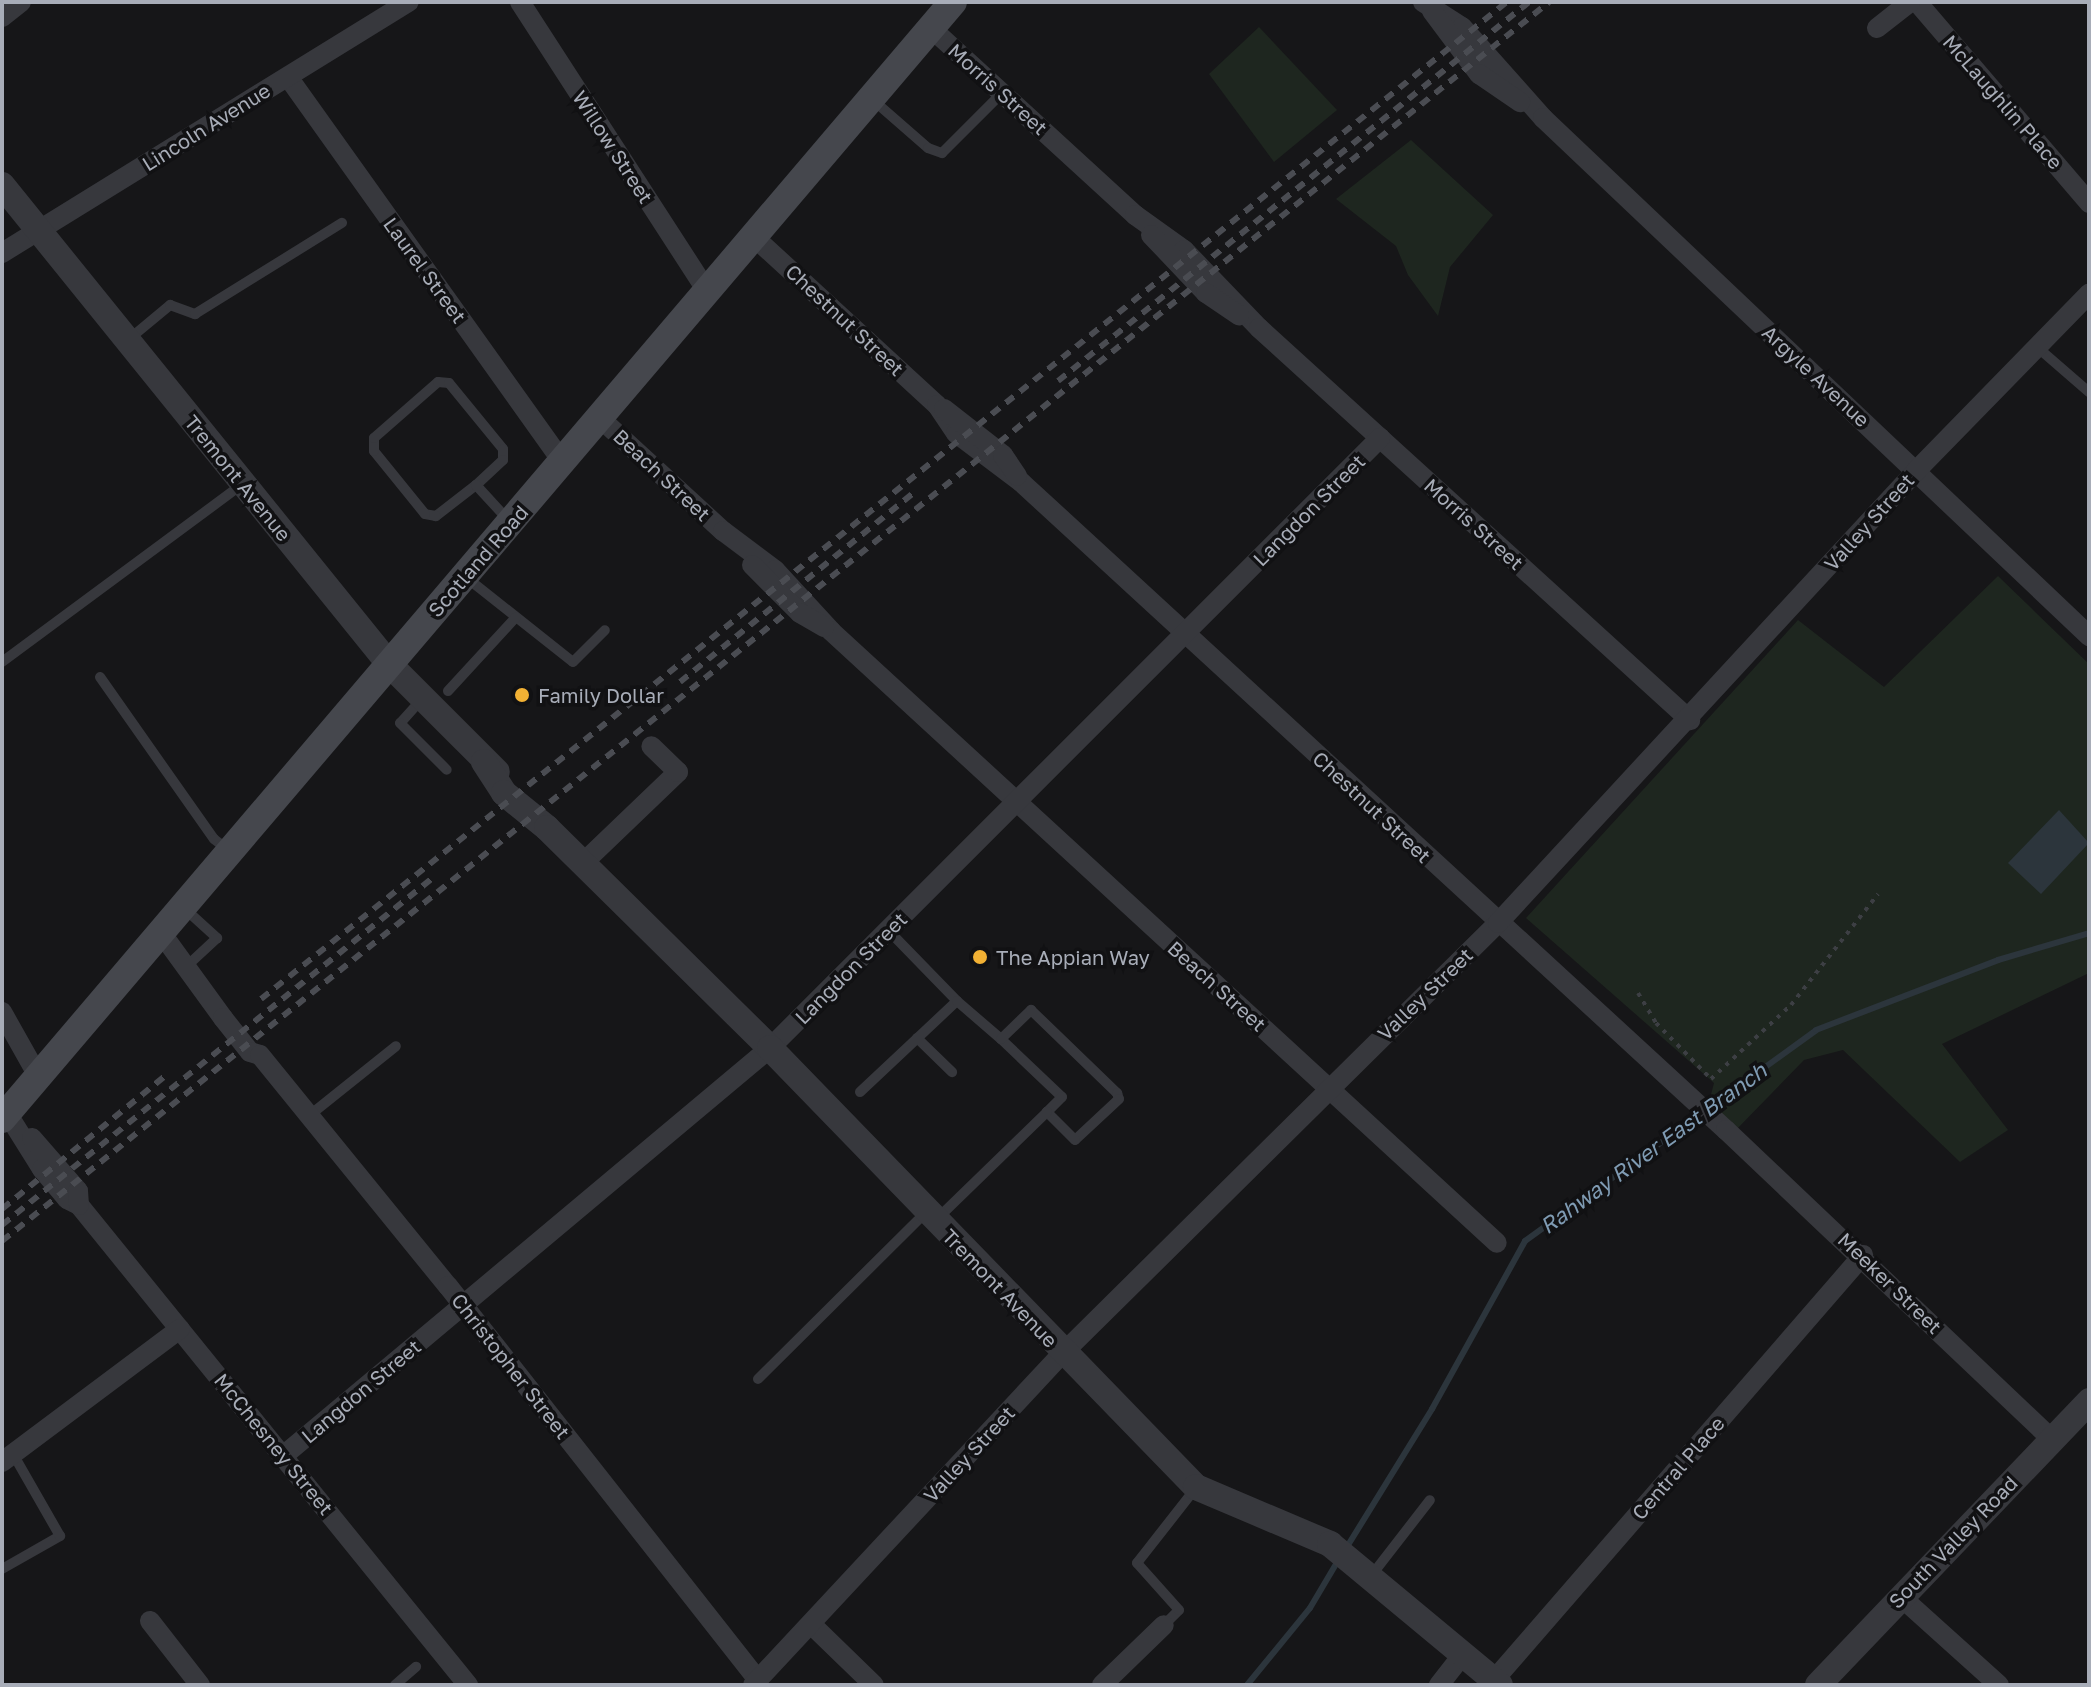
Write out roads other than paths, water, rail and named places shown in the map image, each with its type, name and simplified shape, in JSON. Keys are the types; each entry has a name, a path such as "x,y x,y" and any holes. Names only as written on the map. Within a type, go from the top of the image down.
{"main road":[{"name":"Scotland Road","path":"4,1116 232,853 953,2"}],"street":[{"path":"2,17 21,2"},
{"name":"Lincoln Avenue","path":"2,253 409,2"},
{"name":"Willow Street","path":"520,2 707,291"},
{"path":"1877,28 1910,2"},
{"name":"McLaughlin Place","path":"1917,2 2089,203"},
{"name":"Argyle Avenue","path":"1427,6 1479,74 1543,118 2089,636"},
{"name":"Morris Street","path":"931,28 1135,215 1170,259 1206,293 1259,328 1690,720"},
{"name":"Laurel Street","path":"288,77 563,462"},
{"name":"Tremont Avenue","path":"2,185 390,665 435,695 504,793 547,828 770,1048 1196,1487 1330,1544 1497,1682"},
{"name":"Chestnut Street","path":"753,236 937,405 956,433 1021,482 1726,1130"},
{"name":"Valley Street","path":"755,1682 812,1625 1063,1353 1498,923 1690,720 1916,471 2089,294"},
{"name":"Beach Street","path":"601,419 723,531 800,613 831,631 1497,1243"},
{"name":"Langdon Street","path":"283,1456 770,1048 1380,438"},
{"path":"582,864 678,772 651,746"},
{"name":"Christopher Street","path":"162,934 241,1041 260,1055 462,1304 755,1682"},
{"path":"2,1012 38,1076"},
{"name":"McChesney Street","path":"4,1116 42,1169 67,1199 79,1205 468,1685"},
{"name":"Meeker Street","path":"1726,1130 1863,1255 2052,1439"},
{"name":"Central Place","path":"1497,1682 1863,1255"},
{"path":"8,1458 180,1329"},
{"name":"South Valley Road","path":"1818,1685 2088,1402"},
{"path":"1900,1596 1999,1685"},
{"path":"150,1621 200,1685"},
{"path":"812,1625 874,1685"},
{"path":"1102,1685 1164,1625"},
{"path":"1439,1685 1463,1654"}],"lane":[{"path":"871,98 928,148 942,153 953,148 1002,93"},
{"path":"127,341 170,305 195,314 342,223"},
{"path":"2037,347 2089,392"},
{"path":"438,382 449,383 503,449 503,460 476,485 436,516 425,514 374,451 374,438 438,382"},
{"path":"2,662 243,484"},
{"path":"476,485 511,523"},
{"path":"465,576 573,662 605,630"},
{"path":"447,770 400,723 435,695 516,617"},
{"path":"100,677 214,839 232,853"},
{"path":"184,908 217,938 187,966"},
{"path":"758,1379 1062,1097 957,1001 888,930"},
{"path":"860,1092 957,1001"},
{"path":"1001,1039 1031,1010 1119,1099 1075,1140 1047,1112"},
{"path":"917,1038 952,1072"},
{"path":"310,1115 396,1046"},
{"path":"2,1569 60,1536 8,1458"},
{"path":"1164,1625 1179,1610 1137,1563 1196,1487"},
{"path":"1371,1576 1430,1500"},
{"path":"395,1685 416,1667"}],"waterway":[{"name":"Rahway River East Branch","path":"1345,1550 1432,1409 1525,1241 1816,1030 1998,960 2089,933"},
{"name":"Rahway River East Branch","path":"1247,1685 1310,1608 1339,1559"}],"railway":[{"path":"261,999 1507,2"},
{"path":"1058,381 1529,2"},
{"path":"2,1241 1549,2"},
{"path":"680,682 916,491"},
{"path":"2,1225 435,876"},
{"path":"2,1209 164,1077"}],"place":[{"name":"Family Dollar","path":"522,695"},
{"name":"The Appian Way","path":"980,957"}]}
